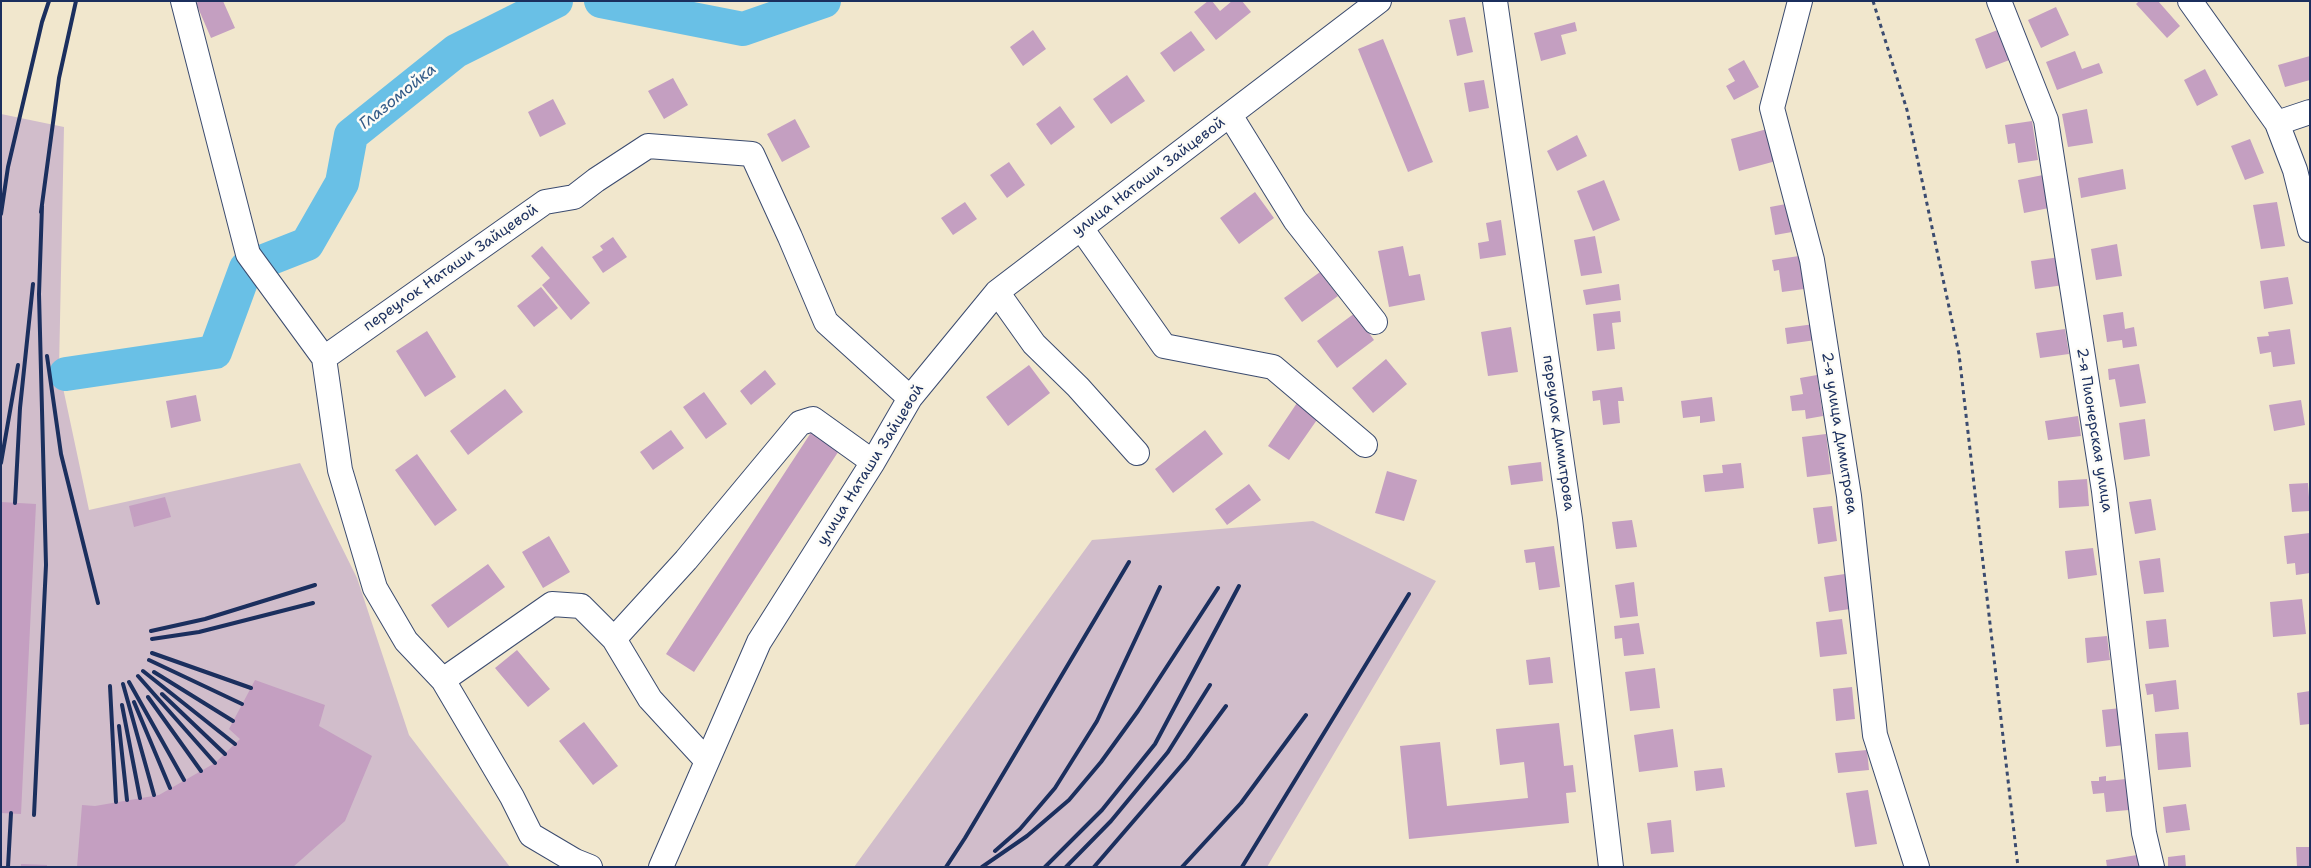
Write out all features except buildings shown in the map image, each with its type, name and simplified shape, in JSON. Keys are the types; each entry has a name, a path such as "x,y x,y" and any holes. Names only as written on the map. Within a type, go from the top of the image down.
{"street":[{"path":"183,1 248,254 324,358 340,470 375,588 406,641 444,680 512,797 531,835 575,861 590,867"},
{"name":"улица Наташи Зайцевой","path":"661,867 759,642 873,462 910,398 998,292 1379,1"},
{"name":"переулок Димитрова","path":"1496,1 1570,519 1611,867"},
{"name":"2-я улица Димитрова","path":"1800,1 1772,108 1812,260 1849,496 1875,735 1917,867"},
{"name":"2-я Пионерская улица","path":"1999,1 2046,120 2104,491 2144,833 2152,867"},
{"path":"2190,1 2277,123 2296,170 2310,230"},
{"path":"2277,123 2310,112"},
{"path":"1230,115 1295,220 1375,322"},
{"name":"переулок Наташи Зайцевой","path":"324,358 545,202 574,198 596,180 648,146 752,154 826,322 910,398"},
{"path":"1081,228 1164,346 1273,368 1365,445"},
{"path":"998,292 1034,344 1078,387 1137,453"},
{"path":"614,639 686,560 800,423 813,420 873,462"},
{"path":"444,680 552,604 581,606 614,639 650,699 708,761"}],"path":[{"path":"1873,1 1907,110 1959,354 2018,867"}],"shaded area":[{"path":"1,114 64,127 59,369 89,510 300,463 357,578 409,735 510,867 1,867"},
{"path":"1313,521 1436,581 1267,867 854,867 1092,540"}],"waterway":[{"name":"Глазомойка","path":"66,374 215,352 246,268 307,244 342,183 351,135 456,51 556,1"},
{"name":"Глазомойка","path":"601,1 743,29 824,1"}],"railway":[{"path":"1,214 8,167 42,22 49,1"},
{"path":"41,212 59,78 76,1"},
{"path":"34,815 46,565 39,294 42,206"},
{"path":"15,503 20,408 33,284"},
{"path":"47,356 61,454 98,603"},
{"path":"1,463 18,365"},
{"path":"946,867 1129,562"},
{"path":"151,631 205,619 315,585"},
{"path":"1045,867 1102,810 1155,744 1239,586"},
{"path":"995,851 1020,829 1055,788 1097,721 1160,587"},
{"path":"982,867 1027,836 1069,800 1101,762 1138,711 1218,588"},
{"path":"1242,867 1409,594"},
{"path":"152,639 199,632 313,603"},
{"path":"152,653 251,688"},
{"path":"149,660 242,704"},
{"path":"143,671 235,744"},
{"path":"154,672 233,721"},
{"path":"138,676 215,763"},
{"path":"129,682 184,780"},
{"path":"123,684 154,795"},
{"path":"1066,867 1111,821 1168,752 1210,685"},
{"path":"110,686 116,802"},
{"path":"162,694 225,754"},
{"path":"148,697 201,771"},
{"path":"134,702 170,788"},
{"path":"122,705 140,798"},
{"path":"1094,867 1187,759 1226,706"},
{"path":"1182,867 1241,803 1306,715"},
{"path":"119,726 127,800"},
{"path":"8,867 11,813"}]}
